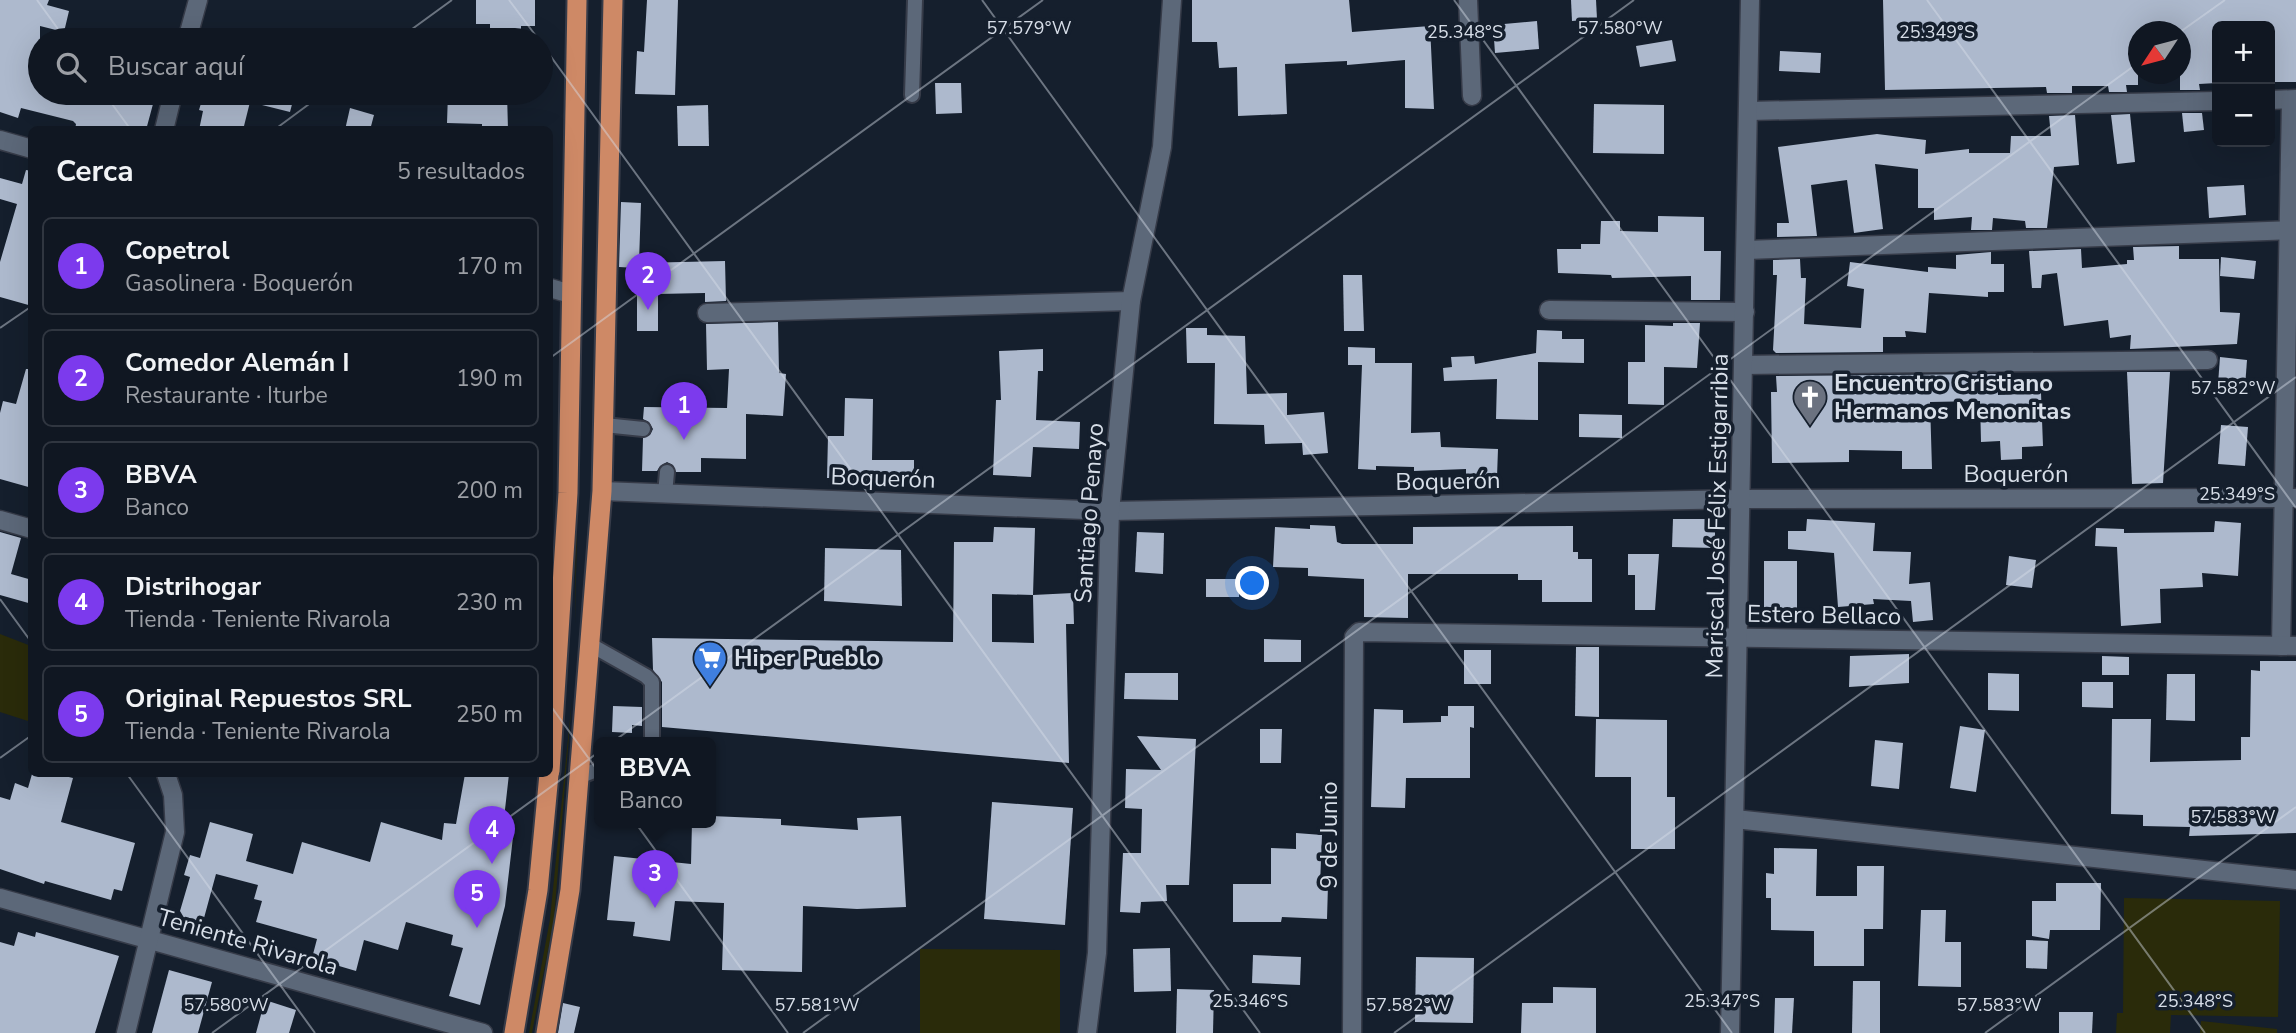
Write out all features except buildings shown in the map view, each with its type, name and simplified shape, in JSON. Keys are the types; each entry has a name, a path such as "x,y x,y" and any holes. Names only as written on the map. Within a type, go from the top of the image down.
{"highway":[{"path":"553,682 568,493 576,0"},
{"path":"545,1033 590,773 590,668 604,425 612,0"},
{"path":"554,660 590,668"},
{"path":"514,1033 535,915 549,777"}],"street":[{"path":"190,28 198,0"},
{"name":"Santiago Penayo","path":"1087,1033 1097,953 1110,511 1131,301 1162,147 1172,0"},
{"path":"1468,0 1472,96"},
{"name":"Mariscal José Félix Estigarribia","path":"1730,1033 1750,0"},
{"path":"2275,100 2293,99 2288,646"},
{"path":"1749,111 2212,101"},
{"path":"165,126 170,105"},
{"path":"0,140 28,148"},
{"path":"1746,250 2292,231"},
{"path":"553,289 571,294"},
{"path":"707,313 1131,301"},
{"path":"1549,310 1745,312"},
{"path":"1744,365 2208,360"},
{"name":"Boquerón","path":"602,491 1110,511 1742,499 2289,498"},
{"path":"0,520 28,527"},
{"name":"Estero Bellaco","path":"1354,637 1359,632 2288,646"},
{"name":"9 de Junio","path":"1352,1033 1354,637"},
{"path":"126,1033 175,832 173,795 167,777"},
{"path":"1735,819 2296,880"},
{"name":"Teniente Rivarola","path":"0,898 483,1033"}],"lane":[{"path":"912,95 915,0"},
{"path":"604,425 643,429"},
{"path":"665,494 667,472"},
{"path":"592,645 652,682 652,737"}],"shaded area":[{"path":"585,0 588,0 575,624 578,291"},
{"path":"0,634 28,645 28,721 0,712"},
{"path":"572,699 554,919 532,1033 529,1033 550,919"},
{"path":"2124,898 2280,901 2278,1017 2171,1015 2170,1033 2116,1033 2117,1013 2123,1013"},
{"path":"920,949 1060,950 1060,1033 920,1033"},
{"path":"2201,1021 2277,1029 2277,1033 2200,1033"}],"place":[{"name":"Comedor Alemán I","path":"648,310"},
{"name":"Encuentro Cristiano Hermanos Menonitas","path":"1810,427"},
{"name":"Copetrol","path":"684,440"},
{"name":"Hiper Pueblo","path":"710,688"},
{"name":"Distrihogar","path":"492,864"},
{"name":"BBVA","path":"655,908"},
{"name":"Original Repuestos SRL","path":"477,928"}]}
